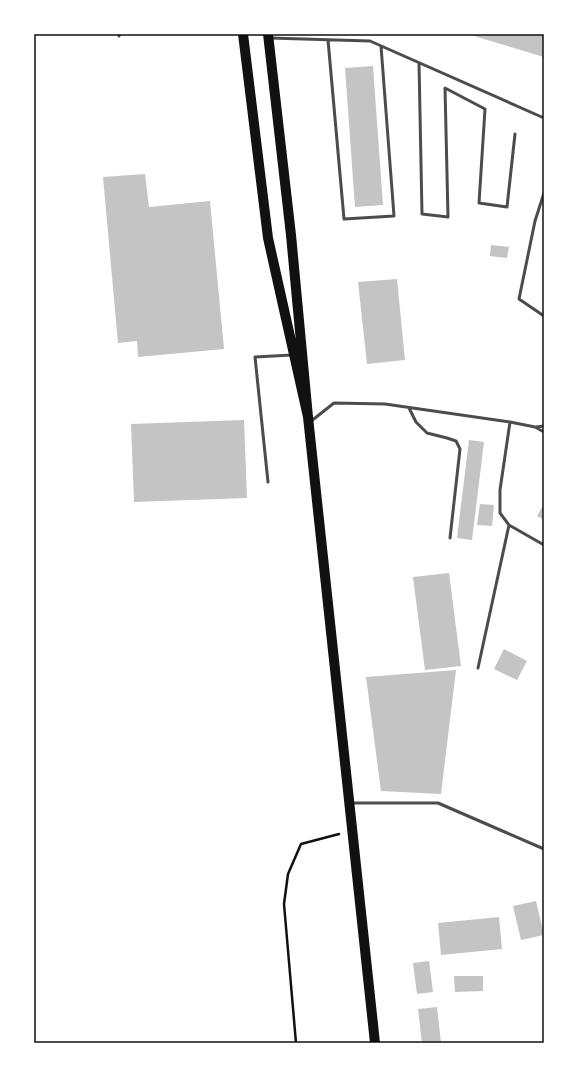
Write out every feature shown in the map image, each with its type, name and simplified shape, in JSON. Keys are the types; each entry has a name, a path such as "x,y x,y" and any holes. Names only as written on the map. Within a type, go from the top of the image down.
{"main road":[{"path":"243,34 268,238 309,420"},
{"path":"268,36 291,234 309,420 375,1043"}],"lane":[{"path":"268,36 370,41 544,118"},
{"path":"328,40 344,219 394,216 381,46"},
{"path":"419,63 422,214 448,217 445,88 485,109 479,203 507,207 515,134"},
{"path":"544,193 535,221 519,299 544,316"},
{"path":"268,482 256,357 294,355"},
{"path":"309,420 334,403 385,404 510,422 535,428 544,432"},
{"path":"409,408 416,422 427,433 456,441 460,449 450,538"},
{"path":"510,422 500,490 500,513 509,525 544,545"},
{"path":"535,428 544,426"},
{"path":"478,668 509,525"},
{"path":"349,802 438,803 544,849"}],"path":[{"path":"296,1043 284,904 288,874 302,844 352,831"}],"building":[{"path":"467,34 544,34 544,57"},
{"path":"373,66 383,205 355,207 345,68"},
{"path":"145,174 149,207 210,201 224,349 138,357 137,341 118,343 103,177"},
{"path":"491,245 509,247 507,258 490,256"},
{"path":"397,279 405,360 367,364 358,282"},
{"path":"244,420 247,498 134,502 131,424"},
{"path":"469,440 484,442 472,540 457,538"},
{"path":"480,504 494,505 492,526 477,525"},
{"path":"544,504 544,520 537,516"},
{"path":"449,573 461,666 425,670 413,577"},
{"path":"504,649 527,661 517,680 494,669"},
{"path":"456,670 441,794 381,791 366,677"},
{"path":"536,901 544,935 521,940 513,906"},
{"path":"499,917 502,949 441,955 438,923"},
{"path":"429,961 433,992 417,994 413,963"},
{"path":"454,976 483,976 483,991 455,992"},
{"path":"437,1007 441,1043 422,1043 418,1009"}]}
